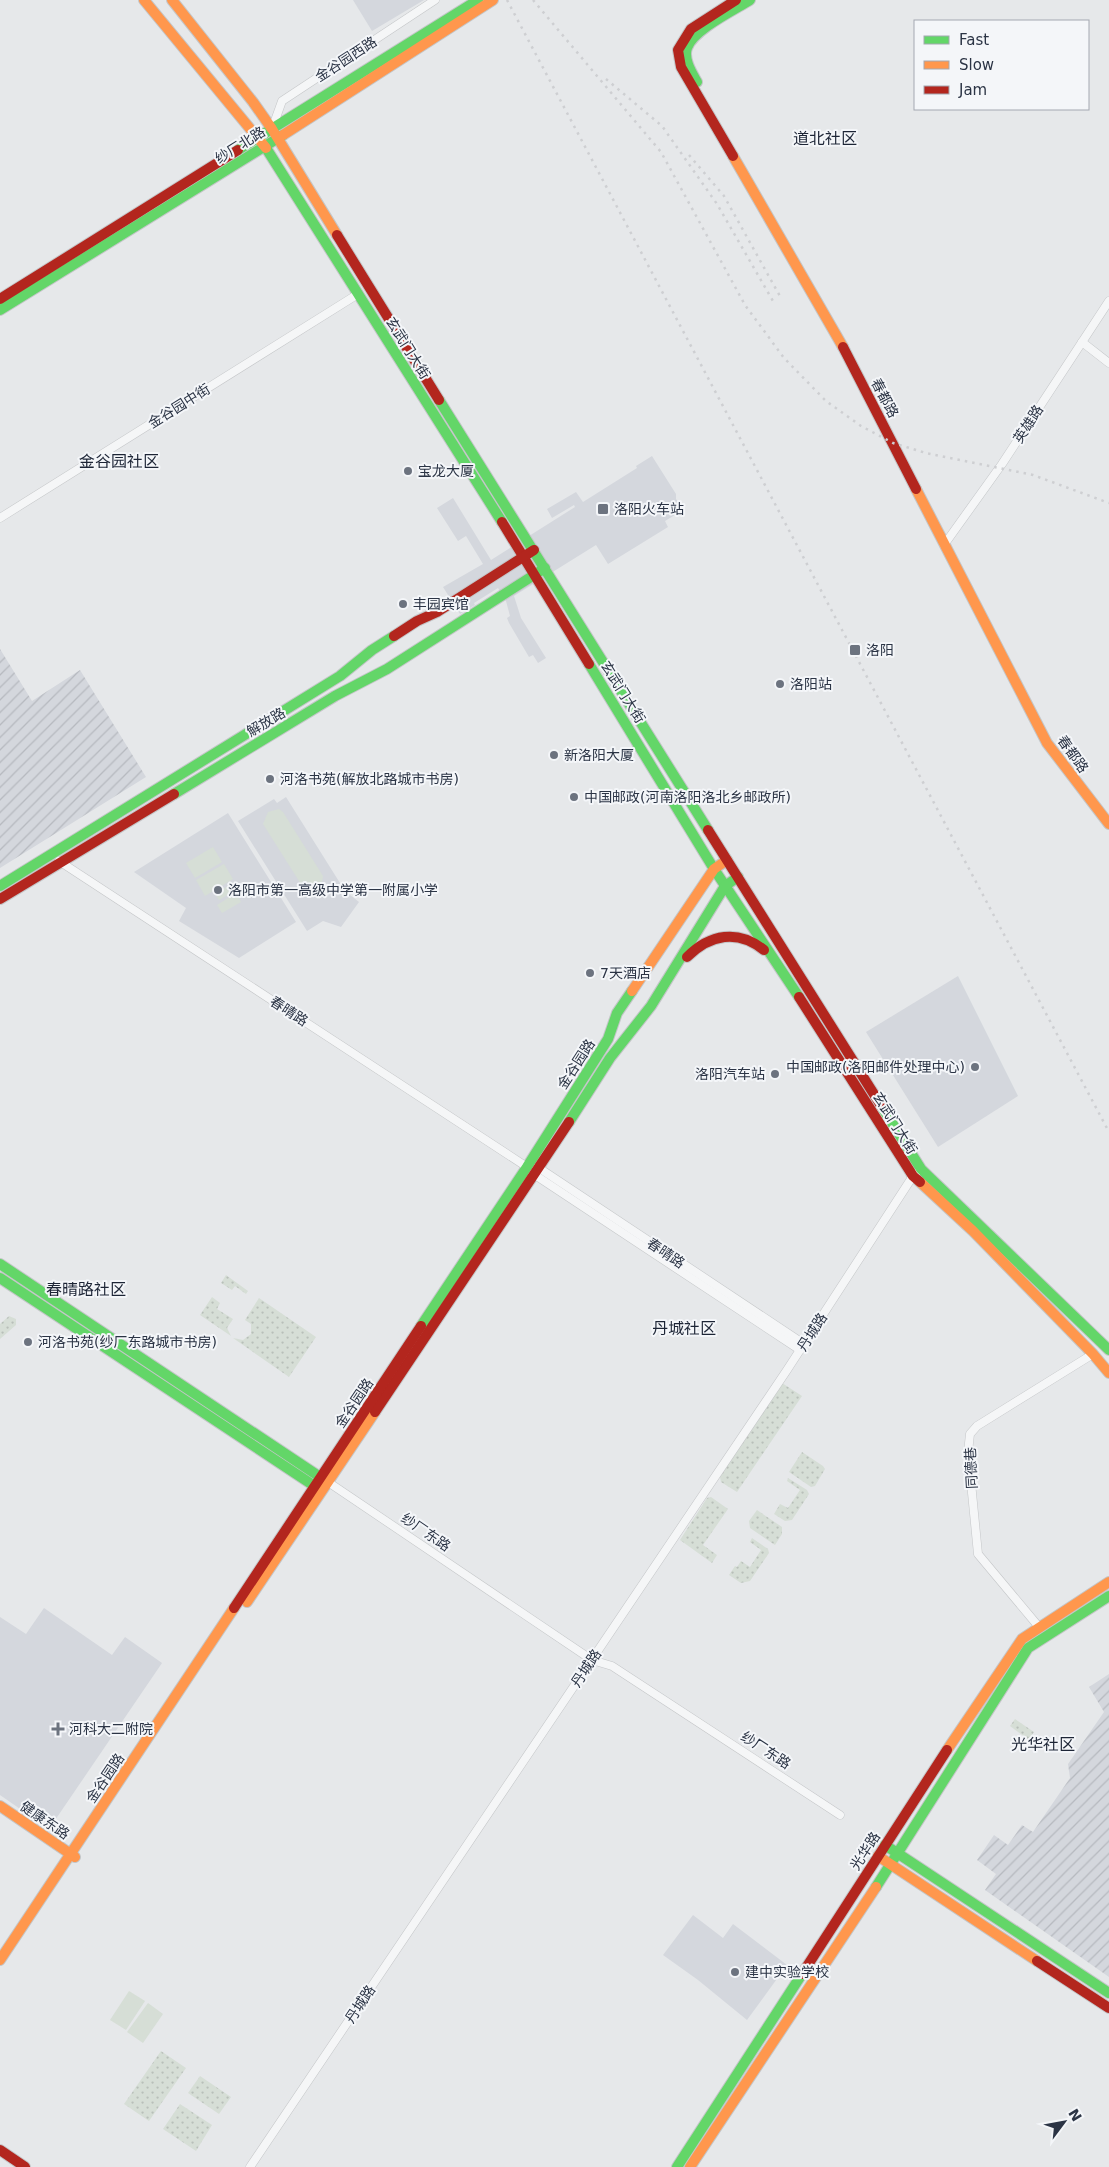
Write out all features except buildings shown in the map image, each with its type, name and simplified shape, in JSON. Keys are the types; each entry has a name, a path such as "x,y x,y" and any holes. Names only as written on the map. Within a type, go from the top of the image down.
{"main road":[{"name":"玄武门大街","path":"144,0 261,142 523,556 714,870 777,963 912,1176 973,1231 1093,1354 1109,1373"},
{"name":"玄武门大街","path":"172,0 253,102 274,134 921,1169 1109,1350"},
{"name":"纱厂北路","path":"274,134 478,0"},
{"name":"纱厂北路","path":"0,299 493,0"},
{"name":"春都路","path":"736,0 691,29 678,50 681,67 840,342 1051,740 1084,787 1109,816"},
{"name":"春都路","path":"750,0 695,37 687,48 688,64 844,339 1047,743 1082,792 1109,824"},
{"name":"纱厂北路","path":"0,310 261,142"},
{"name":"解放路","path":"0,886 340,676 372,650 417,621 437,612 534,550"},
{"name":"解放路","path":"0,899 335,696 387,669 545,568"},
{"name":"金谷园路","path":"0,1960 73,1855 318,1489 608,1039 617,1013 714,870 727,860"},
{"name":"金谷园路","path":"324,1479 537,1172 610,1058 665,985 726,886 738,877"},
{"path":"665,985 694,948 714,938 732,935 756,942 777,963"},
{"name":"纱厂东路","path":"0,1264 324,1479"},
{"path":"0,1278 318,1489"},
{"name":"光华路","path":"677,2167 746,2063 885,1845 1016,1647 1022,1639 1109,1582"},
{"path":"690,2167 891,1865 1028,1648 1109,1596"},
{"name":"健康东路","path":"0,1806 73,1855"},
{"path":"885,1845 1109,1993"},
{"name":"金谷园路","path":"0,1970 73,1855"},
{"path":"878,1856 1109,2008"},
{"path":"0,2150 25,2167"},
{"path":"0,2157 15,2167"}],"street":[{"name":"金谷园西路","path":"274,134 282,101 436,0"},
{"name":"金谷园中街","path":"0,518 358,294"},
{"name":"英雄路","path":"946,543 1002,464 1109,301"},
{"path":"1082,342 1109,363"},
{"name":"春晴路","path":"53,853 60,862 802,1347"},
{"name":"丹城路","path":"250,2167 802,1347 912,1176 921,1169"},
{"name":"同德巷","path":"1040,1627 978,1554 968,1452 970,1434 977,1426 1093,1354"},
{"name":"纱厂东路","path":"324,1479 592,1660 612,1666 840,1815"}],"shaded area":[{"path":"353,0 424,0 372,31"},
{"path":"652,456 676,494 676,499 683,510 665,521 668,527 608,564 596,545 514,596 521,618 546,658 538,663 533,655 529,657 509,623 507,618 510,616 506,601 498,588 460,614 443,587 483,564 466,536 458,541 437,508 453,498 491,560 575,507 574,505 552,518 547,509 576,492 583,502 637,468 636,466"},
{"path":"0,649 32,701 80,670 146,777 0,868"},
{"name":"洛阳市第一高级中学第一附属小学","path":"286,797 345,891 359,902 341,927 323,921 307,931 238,821 274,799 277,803"},
{"path":"279,809 283,812 323,876 321,888 315,893 304,889 263,824 268,812"},
{"name":"洛阳市第一高级中学第一附属小学","path":"228,813 296,922 239,958 179,921 186,908 134,872"},
{"path":"213,847 222,862 195,878 186,863"},
{"path":"224,864 233,879 205,896 196,880"},
{"path":"228,886 232,892 219,900 215,894"},
{"path":"236,893 241,902 222,913 217,905"},
{"path":"958,976 1018,1096 938,1147 866,1032"},
{"path":"226,1275 248,1291 246,1294 235,1286 232,1290 221,1283"},
{"path":"212,1297 220,1303 217,1309 233,1319 227,1328 231,1336 200,1315"},
{"path":"259,1298 316,1337 289,1377 233,1338 243,1340 251,1334 251,1324 245,1320"},
{"path":"9,1316 16,1319 16,1325 0,1339 0,1324"},
{"path":"782,1383 802,1396 737,1492 721,1482 720,1477"},
{"path":"802,1452 825,1469 815,1486 811,1487 789,1472"},
{"path":"788,1478 807,1490 809,1494 792,1520 785,1521 774,1514 780,1504 788,1508 800,1490 787,1481"},
{"path":"711,1497 728,1509 703,1545 717,1555 712,1563 680,1540 707,1498"},
{"path":"757,1510 782,1527 782,1534 775,1545 750,1528 749,1521"},
{"path":"752,1538 768,1549 769,1553 750,1581 741,1583 729,1575 741,1561 750,1567 761,1550 750,1542"},
{"name":"河科大二附院","path":"44,1608 112,1655 125,1637 162,1663 49,1829 0,1795 0,1617 26,1634"},
{"path":"1109,1674 1109,1977 985,1890 996,1874 977,1860 994,1835 1008,1845 1022,1825 1033,1832 1070,1778 1068,1764 1104,1712 1089,1687"},
{"path":"1015,1719 1034,1732 1029,1740 1010,1726"},
{"name":"建中实验学校","path":"693,1915 723,1938 733,1924 787,1965 747,2020 698,1980 663,1955"},
{"path":"129,1991 145,2001 126,2030 110,2020"},
{"path":"148,2003 163,2014 143,2043 127,2032"},
{"path":"161,2051 186,2068 149,2121 124,2104"},
{"path":"200,2076 231,2097 219,2114 188,2093"},
{"path":"180,2104 212,2125 196,2151 163,2129"}],"railway":[{"path":"507,0 1109,1132"},
{"path":"533,0 661,152 745,305 784,358 826,401 861,426 893,443 926,453 1033,475 1109,503"},
{"path":"606,79 662,126 717,204 773,301"},
{"path":"689,155 724,196 781,298"}],"traffic: fast":[{"path":"238,150 478,0"},
{"path":"697,82 686,57 687,48 691,41 697,34 715,21 750,0"},
{"path":"0,310 283,135"},
{"path":"266,148 502,522"},
{"path":"439,400 708,830"},
{"path":"174,794 335,696 387,669 545,568"},
{"path":"0,886 340,676 372,650 394,636"},
{"path":"589,664 714,869 799,997"},
{"path":"569,1122 610,1058 651,1006 725,886 738,877"},
{"path":"421,1326 527,1167 608,1039 617,1013 632,991"},
{"path":"882,1107 921,1169 1109,1350"},
{"path":"0,1264 326,1481"},
{"path":"0,1278 319,1489"},
{"path":"876,1887 1028,1648 1109,1596"},
{"path":"885,1845 1109,1993"},
{"path":"677,2167 802,1974"}],"traffic: slow":[{"path":"144,0 266,148"},
{"path":"172,0 253,102 272,129 337,235"},
{"path":"283,135 493,0"},
{"path":"733,156 843,347"},
{"path":"916,489 1047,743 1109,824"},
{"path":"632,991 714,869 727,860"},
{"path":"920,1182 973,1231 1093,1354 1109,1373"},
{"path":"247,1602 375,1412"},
{"path":"947,1750 1022,1639 1109,1582"},
{"path":"0,1960 234,1608"},
{"path":"0,1806 75,1857"},
{"path":"878,1856 1037,1961"},
{"path":"690,2167 876,1887"}],"traffic: jam":[{"path":"733,156 681,67 678,50 691,29 736,0"},
{"path":"0,299 238,150"},
{"path":"337,235 439,400"},
{"path":"843,347 916,489"},
{"path":"502,522 589,664"},
{"path":"394,636 417,621 437,612 534,550"},
{"path":"0,899 174,794"},
{"path":"708,830 882,1107"},
{"path":"687,957 705,943 724,937 744,939 764,950"},
{"path":"799,997 913,1176 920,1182"},
{"path":"375,1412 569,1122"},
{"path":"234,1608 421,1326"},
{"path":"802,1974 947,1750"},
{"path":"1037,1961 1109,2008"},
{"path":"0,2150 25,2167"}],"place":[{"name":"宝龙大厦","path":"408,471"},
{"name":"洛阳火车站","path":"603,509"},
{"name":"丰园宾馆","path":"403,604"},
{"name":"洛阳","path":"855,650"},
{"name":"洛阳站","path":"780,684"},
{"name":"新洛阳大厦","path":"554,755"},
{"name":"河洛书苑(解放北路城市书房)","path":"270,779"},
{"name":"中国邮政(河南洛阳洛北乡邮政所)","path":"574,797"},
{"name":"洛阳市第一高级中学第一附属小学","path":"218,890"},
{"name":"7天酒店","path":"590,973"},
{"name":"中国邮政(洛阳邮件处理中心)","path":"975,1067"},
{"name":"洛阳汽车站","path":"775,1074"},
{"name":"河洛书苑(纱厂东路城市书房)","path":"28,1342"},
{"name":"河科大二附院","path":"58,1729"},
{"name":"建中实验学校","path":"735,1972"}],"district":[{"name":"道北社区","path":"825,138"},
{"name":"金谷园社区","path":"119,461"},
{"name":"春晴路社区","path":"86,1289"},
{"name":"丹城社区","path":"684,1328"},
{"name":"光华社区","path":"1043,1744"}]}
